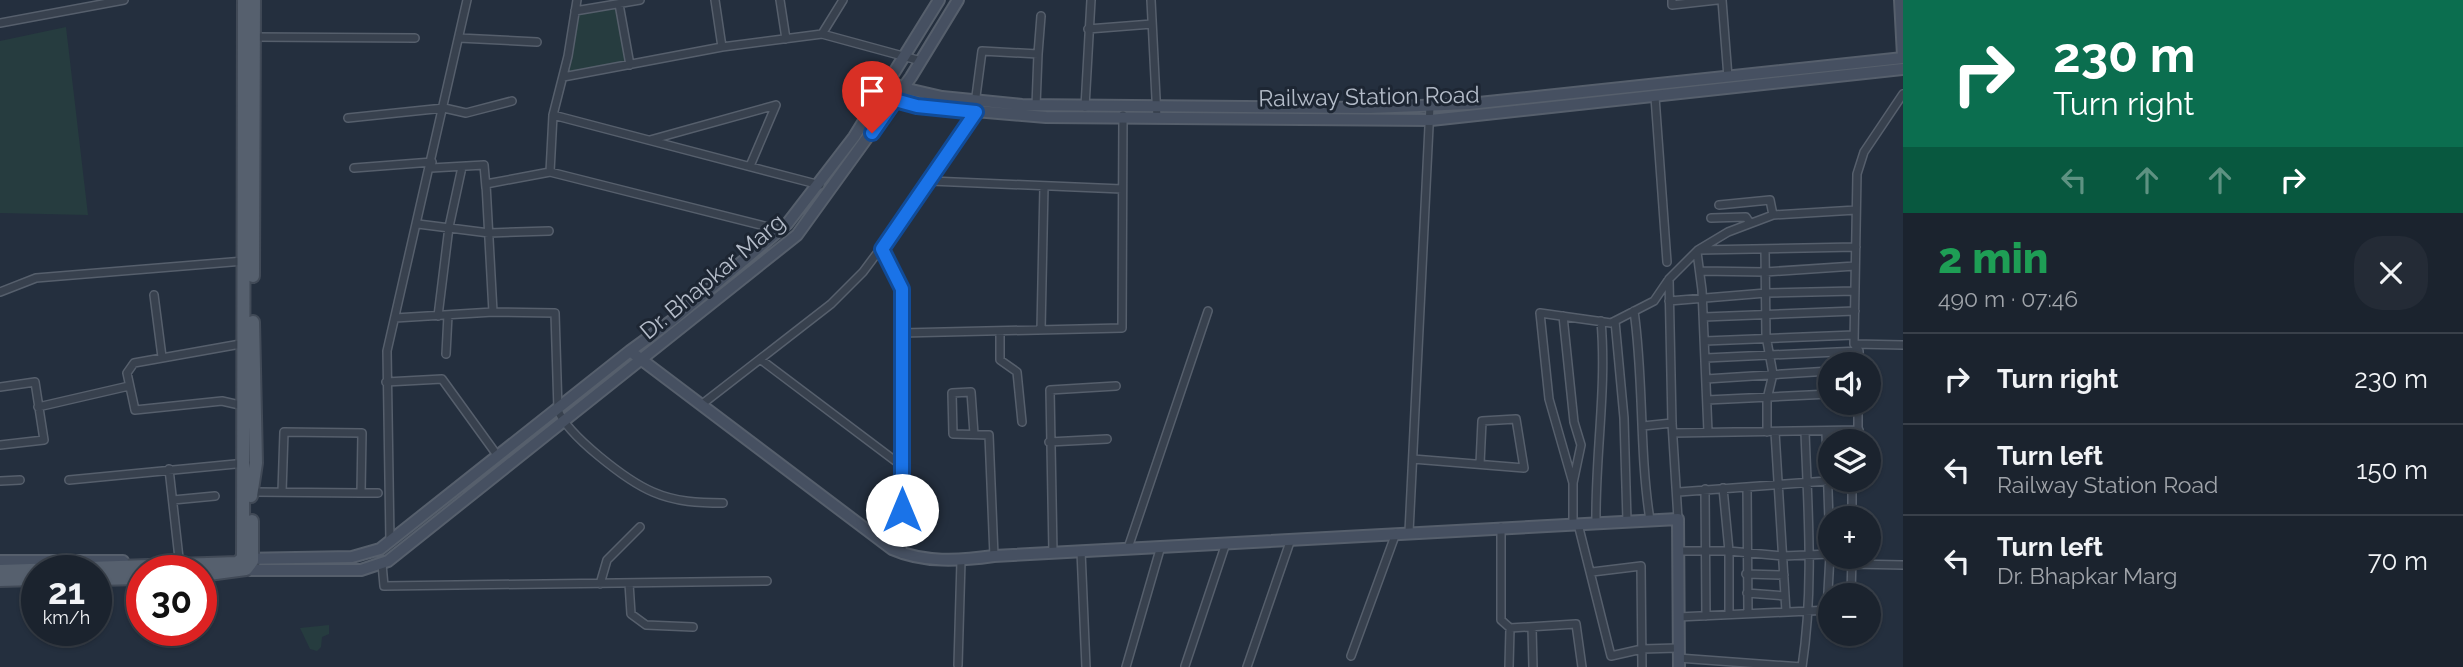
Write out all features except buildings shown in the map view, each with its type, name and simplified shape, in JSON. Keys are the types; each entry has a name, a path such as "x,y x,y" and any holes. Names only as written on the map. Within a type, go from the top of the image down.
{"main road":[{"path":"244,0 249,58 251,492 244,563"},
{"path":"249,58 254,37 254,0"},
{"path":"249,342 245,261 250,176"},
{"path":"244,563 250,463"},
{"path":"217,565 244,563"},
{"path":"217,571 244,563"},
{"path":"0,571 126,573"},
{"path":"0,580 21,579"}],"street":[{"path":"0,23 124,0"},
{"path":"390,542 387,351 432,165 467,0"},
{"path":"550,172 553,115 577,0"},
{"path":"575,11 640,0"},
{"path":"715,0 722,47"},
{"path":"780,0 786,39"},
{"path":"822,34 843,0"},
{"name":"Dr. Bhapkar Marg","path":"244,563 352,557 373,552 390,542 674,319 780,230 821,185 855,137 887,80 939,0"},
{"name":"Dr. Bhapkar Marg","path":"382,564 797,235 895,100 958,0"},
{"path":"1085,107 1091,0"},
{"path":"1151,0 1157,118"},
{"path":"1672,0 1672,5 1719,0 1728,78"},
{"path":"1900,0 1903,57"},
{"path":"620,4 630,65"},
{"path":"1036,106 1041,16"},
{"path":"1088,29 1152,24"},
{"path":"563,77 722,47 822,34 921,61"},
{"path":"254,37 415,38"},
{"path":"459,38 537,42"},
{"path":"701,405 831,304 882,249 931,181 977,106 982,51 1038,54"},
{"name":"Railway Station Road","path":"887,80 903,88 977,106 1046,117 1123,113 1155,106 1430,106 1728,78 1903,57"},
{"name":"Railway Station Road","path":"880,92 895,100 917,106 1085,107 1157,118 1431,120 1903,69"},
{"path":"1858,352 1855,311 1857,174 1864,152 1903,94"},
{"path":"1656,97 1667,262"},
{"path":"348,118 444,108 466,113 512,101"},
{"path":"650,140 776,106 750,166"},
{"path":"1409,533 1430,106"},
{"path":"902,333 1122,328 1123,113"},
{"path":"553,115 821,185"},
{"path":"354,168 484,165 493,312"},
{"path":"438,316 449,227 462,167"},
{"path":"486,190 486,184 550,172 780,230"},
{"path":"931,181 1122,189"},
{"path":"1041,330 1044,186"},
{"path":"1719,205 1770,200 1773,215"},
{"path":"1805,432 1810,553 1802,667 1678,658 1642,649 1611,656 1592,572 1576,524 1573,483 1549,400 1540,313 1615,321 1654,300 1669,279 1710,240 1773,215 1856,210"},
{"path":"1711,218 1746,217 1749,223"},
{"path":"418,224 489,233 549,230"},
{"path":"1698,251 1856,247"},
{"path":"882,249 902,289 902,554"},
{"path":"1765,249 1766,337 1773,374 1767,399 1779,484 1786,612"},
{"path":"1698,251 1703,297 1708,432"},
{"path":"0,292 36,278 245,261"},
{"path":"1701,271 1765,272 1856,265"},
{"path":"1669,279 1672,423 1679,492 1678,658"},
{"path":"1670,301 1766,293 1855,291"},
{"path":"154,295 163,357"},
{"path":"1128,548 1208,311"},
{"path":"1634,311 1642,365 1643,426 1650,520"},
{"path":"1704,317 1855,311"},
{"path":"395,318 493,312 555,313 558,410 562,422 651,492 690,503 723,503"},
{"path":"446,354 448,315"},
{"path":"1563,316 1574,422 1581,445 1573,483"},
{"path":"1596,523 1596,460 1605,363 1601,321"},
{"path":"1615,321 1624,418 1627,521"},
{"path":"1000,331 1000,360 1017,372 1022,422"},
{"path":"1705,341 1766,337 1903,345"},
{"path":"249,342 163,357 128,368 135,410 222,401 249,409"},
{"path":"1706,358 1770,354 1856,343"},
{"path":"630,351 891,549 913,558 961,561 993,556 1128,548 1678,520"},
{"path":"760,359 902,466"},
{"path":"1706,379 1818,372"},
{"path":"386,382 442,379 497,456"},
{"path":"0,387 35,382 44,439 0,445"},
{"path":"38,407 129,386"},
{"path":"1053,553 1050,390 1116,386"},
{"path":"974,434 971,392 952,393 953,434 989,435 993,556"},
{"path":"1707,400 1818,395"},
{"path":"1413,459 1524,468 1516,419 1482,421 1480,464"},
{"path":"1643,426 1672,423"},
{"path":"282,492 284,432 297,432 362,433 361,493"},
{"path":"1673,433 1818,433"},
{"path":"1049,442 1107,439"},
{"path":"69,480 250,463"},
{"path":"169,469 179,555"},
{"path":"0,481 20,480"},
{"path":"1679,492 1818,482"},
{"path":"1747,487 1748,614"},
{"path":"1723,488 1729,551 1729,614"},
{"path":"1705,489 1706,616"},
{"path":"251,492 378,493"},
{"path":"173,500 215,496"},
{"path":"600,584 607,560 640,527"},
{"path":"1501,527 1502,620 1510,628 1509,667"},
{"path":"1351,656 1396,533"},
{"path":"1247,667 1291,539"},
{"path":"1185,666 1226,543"},
{"path":"1126,667 1161,547"},
{"path":"1081,551 1086,667"},
{"path":"1678,551 1729,551 1783,556 1818,553"},
{"path":"0,561 126,561"},
{"path":"958,665 961,561"},
{"path":"244,563 352,570 382,564 384,586 766,581"},
{"path":"1881,563 1903,565"},
{"path":"1592,572 1641,566 1642,667"},
{"path":"1746,574 1784,575"},
{"path":"629,583 631,614 646,625 694,627"},
{"path":"1747,593 1785,596"},
{"path":"1678,617 1818,611"},
{"path":"1510,628 1576,624 1582,667"},
{"path":"1532,627 1533,667"}],"green space":[{"path":"616,7 626,63 568,72 578,14"},
{"path":"66,27 88,215 0,213 0,41"},
{"path":"329,625 329,634 322,637 321,647 317,651 310,649 300,628"}],"route":[{"path":"872,133 895,100 917,106 976,112 882,249 902,289 902,510"}]}
